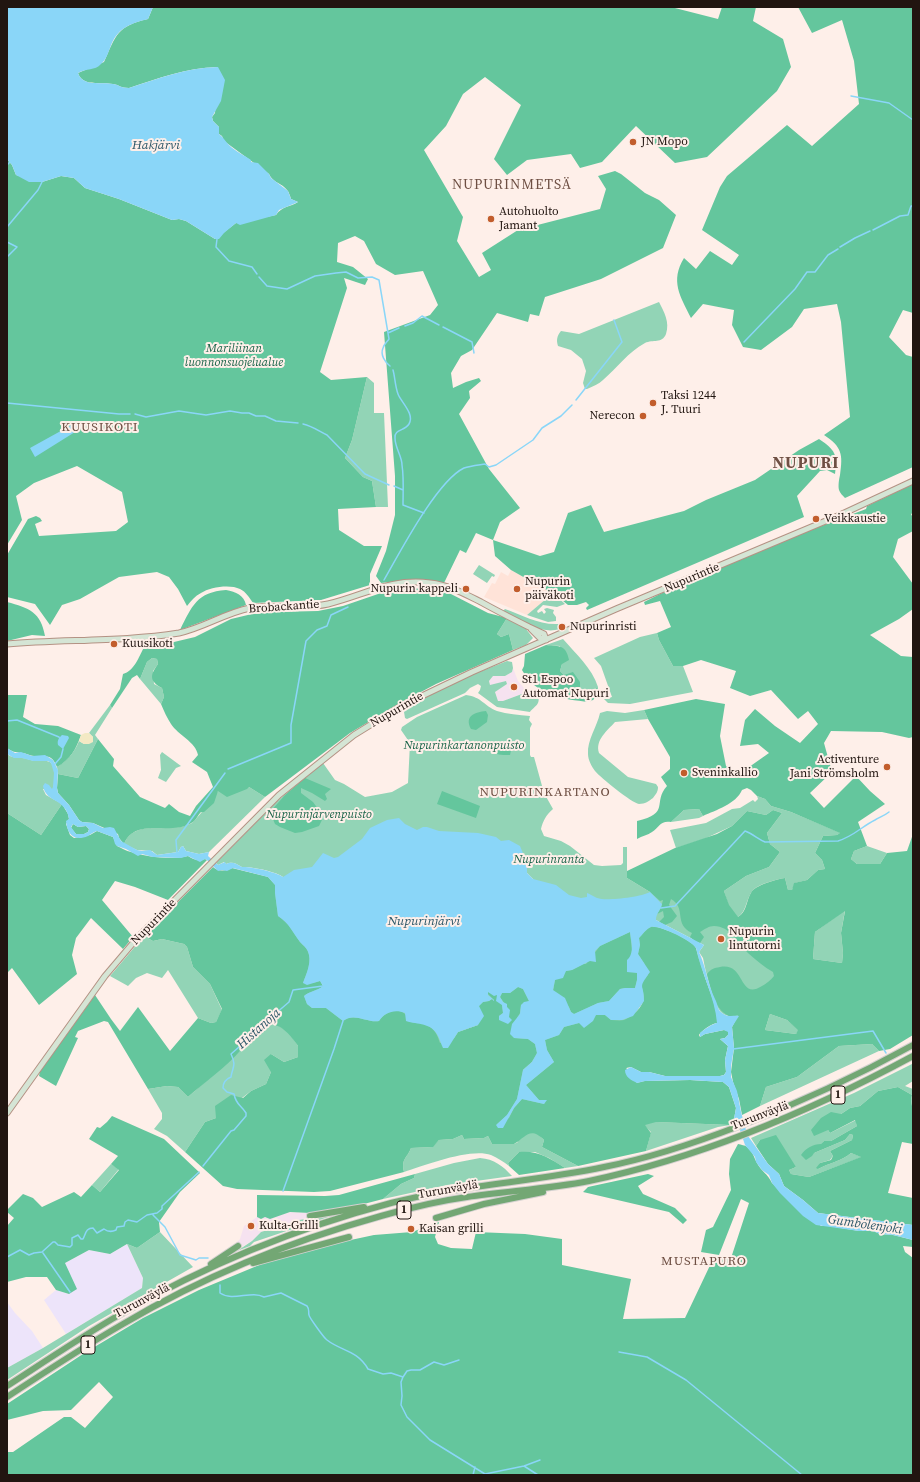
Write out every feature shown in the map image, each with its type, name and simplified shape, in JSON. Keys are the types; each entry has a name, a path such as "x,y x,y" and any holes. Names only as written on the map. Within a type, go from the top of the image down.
{"highway":[{"name":"Turunväylä","path":"7,1386 64,1348 120,1314 191,1277 281,1238 329,1221 432,1193 502,1182 553,1177 661,1154 757,1119 829,1088 913,1045"},
{"name":"Turunväylä","path":"7,1397 69,1356 124,1323 228,1270 271,1252 307,1239 396,1212 434,1203 467,1197 546,1188 587,1181 664,1162 730,1140 789,1117 832,1098 913,1056"},
{"path":"436,1218 499,1201 587,1181"},
{"path":"310,1216 391,1203"},
{"path":"228,1270 288,1252 349,1237"},
{"path":"191,1277 238,1246"}],"main road":[{"name":"Nupurintie","path":"7,1112 106,976 139,936 279,795 354,735 401,706 436,689 913,481"},
{"name":"Brobackantie","path":"7,644 109,639 166,634 194,628 250,608 265,606 306,606 328,604 379,587 418,582 431,582 452,588 544,634 546,640"}],"shaded area":[{"name":"Nupurin päiväkoti","path":"511,570 553,593 527,615 484,597 492,583 495,584 501,572 508,576"},
{"path":"513,668 518,681 524,688 530,691 503,701 498,701 495,692 507,684 506,681 490,686 489,681 493,676 505,676 512,672"},
{"path":"290,1212 310,1213 310,1218 261,1232 252,1241 240,1248 235,1244 240,1239 244,1226 257,1217 261,1219 265,1217 270,1218"},
{"path":"127,1244 143,1278 142,1288 66,1334 44,1300 56,1290 69,1294 65,1263 89,1250 110,1254"},
{"path":"7,1302 32,1331 43,1348 7,1368"}],"green space":[{"name":"Mariliinan luonnonsuojelualue","path":"153,7 671,7 718,19 722,7 756,7 753,21 783,39 791,67 777,91 707,157 675,163 636,126 602,162 580,168 571,154 527,160 507,175 494,159 521,105 485,77 463,94 446,126 424,150 463,217 457,241 479,277 491,270 482,253 518,230 600,209 606,189 598,176 615,171 621,174 645,193 659,200 676,215 663,248 601,279 545,297 539,316 530,314 528,322 497,313 472,350 461,356 451,373 453,388 479,378 481,381 469,391 470,398 459,414 489,469 520,508 500,522 493,540 476,533 466,553 460,550 444,583 415,579 381,583 376,576 386,551 395,515 395,476 384,332 430,315 438,305 423,271 395,275 376,264 364,241 355,236 338,243 337,262 353,267 368,279 365,285 344,278 347,288 320,372 331,380 367,377 352,440 345,458 363,477 372,481 376,507 338,509 339,530 364,546 382,546 370,574 370,585 321,600 253,603 246,593 236,587 220,587 209,589 199,594 187,606 178,589 169,577 157,572 119,577 80,599 62,605 50,625 35,604 7,597 7,555 28,519 36,516 42,521 35,524 39,536 116,531 128,522 122,492 77,466 34,483 16,496 22,520 7,545 7,159 12,165 16,175 42,182 61,176 74,178 85,188 119,199 172,220 179,219 186,221 215,239 236,223 276,215 283,208 298,202 291,199 285,188 269,174 224,141 222,136 219,134 219,127 213,121 212,117 215,113 218,67 183,71 129,88 124,88 109,83 88,82 80,78 78,73 104,62 115,38 119,33 130,25 148,19"},
{"path":"798,7 913,7 913,313 903,310 889,337 906,355 913,357 913,467 845,498 840,492 839,488 841,468 840,452 835,443 824,435 850,417 841,322 837,304 804,309 792,327 761,350 743,347 732,325 734,310 703,304 691,318 683,303 677,281 680,266 684,258 696,269 710,251 732,265 739,255 702,230 720,187 727,176 787,125 812,146 859,104 854,61 842,20 812,33"},
{"path":"659,302 667,321 667,330 664,337 660,340 645,343 628,355 596,385 585,389 583,383 586,371 582,359 571,350 558,346 557,338 561,331 579,334"},
{"path":"367,377 374,383 374,413 384,413 388,507 376,507 372,481 363,477 345,458 352,440"},
{"path":"819,439 829,446 834,453 836,462 835,474 827,470 820,471 797,496 804,517 587,610 586,608 589,605 586,602 577,605 568,605 557,596 511,570 495,556 493,540 540,556 554,552 568,513 591,505 604,532 684,511 706,500 755,480 799,450"},
{"path":"913,484 913,513 911,514 913,518 913,531 898,539 893,557 913,584 913,609 899,619 870,635 901,656 913,657 913,737 909,738 882,732 831,731 824,743 832,772 810,793 824,808 856,776 885,804 858,822 867,846 854,851 851,859 857,864 880,864 887,853 907,851 913,834 913,1035 890,1049 879,1051 872,1044 839,1046 797,1077 766,1087 760,1106 742,1115 731,1072 734,1048 732,1027 738,1015 732,1017 721,1011 715,1000 707,974 714,968 728,967 734,970 749,989 754,989 770,981 774,976 773,972 763,966 748,953 729,932 720,927 710,927 700,932 704,937 700,943 696,942 690,937 692,933 683,925 680,911 676,903 671,899 669,905 677,916 672,922 665,925 659,922 664,917 663,911 657,914 661,908 663,900 660,901 650,892 627,878 627,871 675,848 717,834 732,826 747,811 766,815 773,810 782,813 767,833 770,844 780,852 769,867 746,876 724,891 729,905 738,917 744,911 751,893 756,888 769,882 785,878 788,890 792,890 794,883 807,880 818,870 825,869 822,860 815,853 823,836 837,835 840,833 791,812 771,806 765,799 757,796 747,788 742,790 730,803 719,809 703,816 699,809 684,810 671,822 662,823 650,833 637,839 637,821 654,815 657,811 663,792 667,786 661,777 670,769 670,757 644,710 696,699 725,704 720,736 726,766 742,772 769,753 758,744 740,746 745,720 755,709 775,726 800,743 818,724 808,711 798,719 771,690 750,696 730,688 736,671 701,660 683,666 673,666 659,640 657,633 671,627 660,601 645,605 644,602 670,589 795,536 866,509 867,506","holes":["845,911 841,933 843,953 842,963 813,959 815,932","770,1014 787,1020 798,1030 796,1034 765,1030"]},
{"path":"479,565 495,575 494,577 492,576 487,583 473,574"},
{"path":"409,588 449,593 488,613 507,618 497,634 501,637 509,634 513,650 436,684 402,702 350,733 265,797 249,787 227,797 218,791 214,803 204,812 201,812 193,822 184,826 137,831 130,836 124,844 119,838 118,834 93,823 82,822 79,820 69,805 58,793 58,774 78,778 98,739 114,759 113,766 140,797 165,808 169,804 179,812 190,816 196,806 213,787 207,772 192,762 198,755 197,750 174,728 163,709 161,704 164,697 162,688 155,683 152,678 153,671 158,664 157,659 152,658 147,662 140,679 137,675 132,678 112,708 110,705 120,689 123,674 133,667 144,647 153,647 195,637 231,619 252,614 318,611 343,606 381,593"},
{"path":"226,590 239,594 246,605 180,630 192,607 202,597 216,591"},
{"path":"553,593 565,604 557,607 543,605 537,611 538,613 542,611 544,614 546,612 544,609 547,608 554,610 553,613 556,617 556,621 548,622 527,615"},
{"path":"7,602 22,606 33,612 40,621 45,636 32,635 7,641"},
{"path":"505,609 544,623 558,624 560,629 545,630 530,626 503,611"},
{"path":"507,618 526,629 533,638 526,645 513,650 509,634 501,637 497,634"},
{"path":"657,633 659,640 673,666 683,666 693,692 630,704 608,703 604,699 612,697 601,666 594,658 640,637"},
{"path":"563,639 583,662 595,680 598,687 590,693 580,691 560,671 562,664 560,646 546,645"},
{"path":"546,645 559,646 566,651 569,660 562,664 560,671 564,675 573,672 580,682 580,691 590,693 598,687 594,700 589,702 551,695 542,691 528,679 522,670 524,666 525,654"},
{"path":"152,658 157,659 158,664 153,671 154,684 162,688 164,697 161,704 140,679 147,662"},
{"path":"507,661 512,662 512,672 505,676 493,676 489,681 490,685 506,681 507,684 495,692 498,701 503,701 530,691 538,696 538,704 530,712 497,707 478,693 481,686 478,684 470,688 465,693 407,719 405,718 404,712 406,706 469,676"},
{"path":"7,695 27,695 23,717 35,724 58,726 81,735 75,749 66,761 57,767 53,759 50,757 32,756 14,752 7,748"},
{"path":"466,695 476,698 497,711 530,716 529,720 532,724 530,728 530,755 531,757 534,757 544,793 553,809 544,821 541,829 544,836 561,841 570,846 594,865 621,865 623,863 623,847 627,847 627,878 650,892 667,872 683,871 698,876 728,904 724,891 746,876 769,867 780,852 770,844 767,833 782,813 773,810 766,815 747,811 732,826 704,839 676,848 670,830 706,823 732,809 740,808 753,800 755,802 758,799 757,796 765,799 771,806 791,812 841,833 837,835 823,836 815,853 822,860 825,869 818,870 807,880 795,883 792,890 788,890 785,878 759,886 753,890 743,911 738,917 742,923 773,948 804,958 812,966 817,977 814,995 803,1007 793,1010 774,1007 743,1016 725,1015 716,1003 710,987 703,958 699,952 704,945 656,920 652,926 677,934 694,944 705,980 714,1002 717,1018 708,1006 644,997 644,1001 633,1016 632,1022 625,1030 620,1047 627,1068 625,1070 626,1075 637,1083 645,1081 683,1081 677,1099 670,1109 657,1122 730,1125 718,1127 646,1151 651,1132 644,1125 618,1116 607,1103 590,1111 580,1120 541,1137 544,1140 542,1147 578,1166 565,1168 549,1158 535,1152 519,1152 508,1163 509,1166 491,1155 482,1153 460,1155 404,1172 403,1164 411,1148 432,1147 439,1140 453,1139 462,1135 464,1139 484,1138 488,1136 492,1144 514,1144 518,1142 503,1128 498,1128 496,1125 490,1123 457,1127 444,1134 421,1131 397,1083 358,1059 358,1048 343,1043 340,1028 322,1015 312,1015 307,1012 286,1010 270,999 252,1000 241,982 232,974 232,968 222,961 216,950 211,934 209,917 211,905 217,897 227,889 248,877 246,872 268,877 275,884 277,880 283,877 270,871 251,867 242,867 233,863 226,864 224,862 218,865 216,863 276,802 323,763 335,780 365,797 392,792 408,783 410,743 401,730 402,727 417,717","holes":["438,831 440,832 440,842 442,848 446,851 468,848 472,849 479,859 487,860 498,857 506,858 511,861 513,871 527,873 533,879 538,889 553,894 562,901 569,904 598,904 604,906 609,910 611,917 610,927 598,934 558,945 541,958 519,963 510,973 469,985 461,992 459,1014 449,1019 438,1018 430,1013 413,1013 408,1011 402,1005 387,1005 360,1009 331,1000 325,991 316,970 318,957 313,944 287,911 292,893 291,890 288,890 281,895 278,888 289,885 291,887 295,887 300,879 315,874 325,865 340,865 366,859 384,839 396,838 411,846 421,847 435,842 438,839","478,1025 488,1025 489,1036 479,1049 480,1057 483,1058 492,1058 505,1052 509,1058 522,1060 536,1053 532,1062 523,1070 502,1064 488,1075 473,1066 459,1062 450,1056 448,1048 458,1032","438,1090 441,1092 441,1104 450,1121 446,1120 440,1123 433,1122 428,1107 428,1096 433,1091"]},
{"path":"110,705 112,708 95,735 98,739 78,778 58,774 57,767 70,756 79,741 84,744 93,737 89,733"},
{"path":"644,710 648,719 615,722 602,736 598,748 599,753 628,777 656,784 658,790 653,798 645,803 639,804 635,803 617,790 595,771 589,759 588,749 600,713 607,711 625,713"},
{"path":"486,711 488,715 487,722 476,730 471,729 469,725 470,718 478,712"},
{"path":"494,743 510,743 512,746 510,755 499,754 492,751 491,748"},
{"path":"162,752 181,766 176,768 166,782 158,778 161,770 160,755"},
{"path":"7,754 12,757 25,758 34,761 48,761 54,767 55,778 53,789 43,789 46,795 62,804 41,835 7,813"},
{"name":"Nupurinjärvenpuisto","path":"305,778 331,789 325,794 327,799 325,801 301,788 301,793 313,802 321,813 322,820 319,826 295,833 275,824 270,812 285,795"},
{"path":"249,787 265,797 209,852 199,854 186,851 183,846 178,852 157,855 152,851 137,850 124,844 129,836 136,831 154,828 174,828 192,823 218,791"},
{"path":"442,791 480,806 476,818 437,804"},
{"path":"62,804 68,814 69,819 66,824 70,835 74,838 90,835 97,831 113,837 117,846 137,854 168,858 188,856 196,860 207,860 168,900 115,881 102,900 133,937 123,949 91,918 76,938 72,955 77,974 39,1005 12,968 7,973 7,813 41,835"},
{"path":"699,809 703,816 699,818 671,822 684,810"},
{"path":"73,824 78,827 86,826 89,829 88,832 84,834 76,834 71,828"},
{"path":"867,846 887,853 880,864 857,864 851,859 854,851"},
{"path":"213,867 217,870 227,870 232,868 268,877 275,885 278,916 288,925 307,949 309,966 303,983 320,981 323,986 304,996 307,1004 312,1008 326,1008 343,1021 352,1017 379,1021 387,1013 398,1011 405,1014 411,1022 426,1025 433,1029 440,1043 454,1038 458,1032 478,1025 479,1006 483,1002 492,999 494,1001 488,992 497,994 502,1005 503,1013 499,1016 509,1017 507,1007 500,997 502,993 510,993 518,987 523,989 529,1001 521,1005 520,1013 517,1018 514,1038 528,1039 535,1044 537,1053 532,1062 523,1070 517,1099 507,1115 496,1125 509,1118 514,1108 522,1099 544,1104 546,1100 539,1100 526,1085 554,1062 547,1050 545,1040 559,1035 564,1027 579,1023 596,1015 605,1015 611,1020 622,1020 627,1019 637,1011 642,1005 644,998 642,984 648,975 644,963 638,954 640,945 639,938 651,927 661,928 675,934 688,941 696,948 716,1013 718,1023 704,1029 699,1035 700,1037 705,1034 724,1030 728,1031 728,1035 725,1038 720,1039 728,1046 725,1060 726,1072 724,1075 720,1076 665,1076 649,1072 641,1072 631,1067 626,1068 637,1083 645,1081 690,1080 723,1082 729,1087 736,1108 734,1119 736,1122 730,1125 656,1122 645,1125 651,1133 646,1151 578,1166 542,1147 544,1140 532,1133 528,1134 514,1144 492,1144 488,1136 484,1138 464,1139 462,1135 453,1139 439,1140 433,1147 411,1148 403,1164 404,1172 330,1191 314,1192 237,1189 223,1186 185,1152 205,1122 216,1118 215,1106 231,1095 243,1098 251,1091 266,1084 271,1072 264,1060 271,1054 284,1062 298,1057 298,1046 288,1033 280,1027 270,1024 260,1026 256,1029 244,1047 235,1056 188,1097 178,1087 167,1086 148,1089 108,1022 104,1021 78,1031 75,1037 78,1038 56,1086 39,1076 40,1071 95,995 120,1031 138,1007 170,1051 198,1018 211,1023 216,1022 222,1009 210,984 193,967 187,947 184,944 162,939 153,941 144,936"},
{"path":"845,910 841,933 843,953 842,963 813,959 815,932"},
{"path":"630,932 632,950 631,956 637,973 635,988 620,989 609,1001 598,1003 574,1014 571,1012 569,1007 553,991 555,980 566,971 586,964 600,946"},
{"path":"144,936 153,941 162,939 184,944 187,947 193,967 210,984 222,1010 216,1022 211,1023 198,1018 168,970 162,978 147,973 136,978 128,986 110,976"},
{"path":"770,1014 787,1020 799,1030 796,1034 765,1030"},
{"path":"263,1025 277,1025 288,1031 298,1046 298,1057 284,1062 271,1054 271,1072 266,1084 251,1091 216,1118 205,1122 185,1152 167,1136 154,1129 162,1119 162,1113 148,1089 167,1086 178,1087 188,1097 242,1049 253,1031"},
{"path":"872,1044 879,1051 760,1106 766,1087 797,1077 839,1046"},
{"path":"912,1064 913,1081 905,1086 913,1089 913,1112 911,1100 912,1095 898,1087 878,1091 860,1106 850,1108 841,1114 828,1130 830,1133 856,1120 857,1126 831,1141 824,1141 814,1153 845,1140 850,1134 853,1135 852,1140 830,1151 833,1156 830,1160 820,1163 818,1169 844,1158 851,1153 862,1157 809,1177 791,1174 789,1170 796,1167 760,1140 756,1146 751,1138 854,1093"},
{"path":"898,1087 912,1095 913,1144 902,1142 888,1193 913,1198 913,1225 818,1213 784,1186 779,1174 768,1164 756,1146 760,1140 776,1135 796,1167 789,1170 791,1174 809,1177 861,1157 851,1153 840,1160 818,1169 816,1168 820,1163 831,1160 833,1156 830,1151 852,1140 853,1135 850,1134 845,1140 814,1153 806,1160 801,1155 810,1147 821,1144 824,1141 831,1141 857,1126 855,1120 830,1133 828,1130 814,1136 811,1130 821,1118 831,1112 841,1114 850,1108 860,1106 878,1091"},
{"path":"112,1116 164,1139 200,1173 180,1192 159,1222 160,1232 137,1248 127,1244 110,1254 89,1250 65,1263 77,1289 69,1294 56,1290 47,1277 26,1277 7,1282 7,1226 14,1218 7,1212 7,1210 23,1194 33,1198 42,1207 74,1192 81,1197 92,1185 100,1192 119,1170 111,1164 118,1156 89,1139 97,1127 100,1128"},
{"path":"738,1144 749,1149 759,1166 769,1177 772,1183 821,1226 859,1231 873,1231 880,1234 893,1235 913,1240 913,1247 903,1246 905,1252 913,1258 913,1475 7,1475 7,1452 13,1452 64,1417 71,1417 85,1428 113,1397 99,1382 71,1410 43,1411 7,1420 7,1404 86,1352 143,1318 199,1290 264,1263 332,1244 374,1235 412,1232 439,1222 435,1237 438,1244 451,1248 472,1249 476,1232 525,1234 562,1239 562,1265 631,1279 623,1319 685,1318 714,1257 733,1260 732,1255 749,1203 741,1199 719,1255 701,1252 706,1230 713,1227 731,1190 729,1174 730,1159"},
{"path":"519,1152 532,1152 538,1154 565,1168 519,1175 509,1166 508,1163"},
{"path":"480,1158 490,1160 498,1164 512,1176 447,1185 383,1199 401,1184 414,1178 415,1174 454,1163"},
{"path":"111,1164 119,1169 100,1192 92,1185"},
{"path":"415,1174 414,1178 401,1184 383,1199 360,1205 310,1213 290,1212 270,1219 265,1217 261,1219 257,1217 257,1195 339,1195"},
{"path":"648,1174 654,1176 638,1186 643,1194 675,1208 687,1220 683,1224 669,1212 583,1192 588,1187"},
{"path":"337,1214 254,1242 250,1246 237,1251 252,1241 261,1232 299,1220"},
{"path":"160,1232 193,1267 89,1326 7,1380 7,1368 142,1288 143,1278 127,1244 137,1248"}],"sand":[{"path":"89,733 93,737 93,742 84,744 79,741 81,735"}],"water":[{"name":"Hakjärvi","path":"7,7 153,7 148,19 129,25 120,31 113,41 103,62 96,68 84,70 78,73 80,78 88,82 109,83 124,88 129,88 184,71 218,67 225,80 221,101 212,117 213,121 219,127 219,134 237,152 251,160 251,162 258,163 271,178 288,191 291,199 298,202 279,210 276,215 240,225 236,223 219,239 215,239 186,221 179,219 172,220 119,199 85,188 74,178 61,176 42,182 29,182 16,175 12,165 7,159"},
{"path":"77,422 83,427 35,457 30,448"},
{"path":"62,735 68,736 69,738 63,749 58,745 58,739"},
{"name":"Nupurinjärvi","path":"7,748 15,753 21,752 32,756 45,755 53,760 58,770 58,793 69,805 79,820 82,822 93,823 103,828 114,828 121,841 137,850 150,850 157,855 178,852 183,846 186,851 199,854 209,852 208,856 218,865 225,862 226,864 233,863 242,867 251,867 269,871 283,877 294,870 312,867 323,853 334,858 338,857 362,839 370,828 387,820 399,818 405,824 417,830 427,827 439,831 478,833 496,837 501,841 509,840 520,846 527,863 527,873 533,879 556,885 569,895 581,898 587,897 587,893 600,899 613,899 634,897 650,892 662,904 656,920 704,945 699,952 720,1012 724,1015 739,1016 732,1027 734,1048 731,1077 737,1091 748,1136 768,1164 779,1174 784,1186 818,1213 913,1225 913,1240 893,1235 880,1234 873,1231 859,1231 816,1225 803,1216 780,1193 772,1183 769,1175 762,1170 756,1162 755,1157 745,1145 738,1124 734,1119 736,1108 729,1087 723,1082 690,1080 645,1081 637,1083 627,1076 625,1070 631,1067 641,1072 649,1072 665,1076 720,1076 724,1075 726,1072 725,1060 728,1046 720,1039 725,1038 728,1035 728,1032 724,1030 705,1034 700,1037 701,1032 717,1023 716,1013 696,948 682,937 661,928 651,927 639,938 640,945 638,954 650,972 642,984 644,1001 633,1016 622,1020 611,1020 605,1015 596,1015 593,1021 584,1028 579,1023 564,1027 559,1035 545,1040 547,1050 554,1062 526,1085 539,1100 547,1100 544,1104 522,1099 514,1108 503,1128 498,1128 496,1125 507,1115 517,1099 523,1070 532,1062 537,1053 535,1044 528,1039 514,1038 510,1034 512,1024 520,1014 521,1005 524,1002 529,1001 523,989 518,987 510,993 502,993 500,997 503,1002 507,1004 507,1007 510,1010 509,1017 512,1020 508,1024 499,1020 499,1016 503,1013 502,1005 496,1001 497,995 494,996 488,992 488,995 494,1000 494,1001 492,999 483,1002 479,1006 484,1016 478,1025 458,1032 448,1048 443,1048 438,1036 432,1028 406,1021 405,1013 398,1011 390,1012 384,1015 379,1021 352,1017 343,1021 326,1008 312,1008 307,1004 304,996 323,986 320,981 307,985 303,983 309,966 307,949 288,925 278,916 275,885 268,877 233,868 227,871 218,871 205,859 200,862 188,856 181,858 153,857 142,854 138,856 117,846 113,837 97,831 83,838 72,836 67,826 66,821 69,819 67,812 64,807 48,795 43,786 45,783 52,789 53,787 54,773 51,763 48,761 33,761 22,758 14,758 7,754","holes":["73,824 78,827 86,826 89,829 88,832 84,834 76,834 71,827","630,932 632,951 627,960 627,972 637,973 635,988 620,989 609,1001 598,1003 574,1014 571,1012 565,998 553,990 555,980 563,978 566,971 572,970 590,961 596,962 595,951 600,946"]}],"waterway":[{"path":"851,96 889,103 913,120"},
{"path":"7,165 10,162"},
{"path":"7,227 38,190 42,182"},
{"path":"873,230 900,216 908,215 911,206 913,206"},
{"path":"840,247 870,231"},
{"path":"217,239 216,247 229,261 252,267 257,274"},
{"path":"7,242 17,247 7,257"},
{"path":"744,342 795,289 807,272 815,272 828,255 838,249"},
{"path":"259,277 267,286 287,289 315,276 346,272 358,278 372,277 379,280 389,339 383,347 382,353 390,366"},
{"path":"405,326 413,323 422,316 439,325"},
{"path":"576,400 622,342 614,320"},
{"path":"443,327 472,342 474,353"},
{"path":"388,333 399,328"},
{"path":"393,370 398,394 410,416 409,424 405,428 398,431 395,435 395,442 402,462 403,505 424,513"},
{"path":"7,403 130,414"},
{"path":"384,580 420,518 442,487 453,475 466,467 485,464 489,467 496,465 533,440 542,428 561,416 572,405"},
{"path":"135,414 146,417 179,411 206,415 230,411 249,413 256,416 265,416 276,421 298,423"},
{"path":"303,424 327,435 365,474 389,485"},
{"path":"394,486 403,490"},
{"path":"228,769 291,743 291,725 306,641 317,630 327,626 331,615 348,607"},
{"path":"7,721 17,720 59,737 60,739"},
{"path":"55,764 61,757 63,749"},
{"path":"177,853 176,840 225,773"},
{"path":"661,908 675,906 745,831 765,842 838,841 849,837 889,812"},
{"name":"Histanoja","path":"203,1166 231,1131 234,1130 246,1116 246,1113 237,1103 234,1094 227,1092 223,1088 225,1081 231,1077 234,1067 234,1061 231,1054 258,1032 268,1020 289,1002 293,990 323,986"},
{"path":"283,1191 343,1021"},
{"path":"733,1049 873,1031 886,1053"},
{"name":"Histanoja","path":"7,1257 20,1250 29,1255 42,1252 53,1242 58,1245 70,1247 72,1245 72,1238 78,1235 81,1239 83,1239 86,1231 89,1229 93,1228 97,1233 104,1229 107,1231 112,1231 116,1230 117,1227 124,1226 125,1222 128,1220 137,1222 147,1215 157,1213 162,1209 162,1206 199,1172"},
{"path":"153,1215 165,1227 180,1255 196,1260 199,1258 208,1258"},
{"path":"43,1253 70,1292"},
{"path":"220,1285 220,1293 225,1295 259,1295 264,1297 281,1293 307,1306 310,1317 320,1332 332,1344 354,1354 368,1369 383,1374 391,1373 403,1377"},
{"path":"619,1352 647,1357 686,1380 802,1475"},
{"path":"459,1360 444,1365 434,1362 420,1370 407,1371 401,1382 401,1405 407,1417 430,1440 485,1474"},
{"path":"485,1474 524,1466 540,1460"},
{"path":"524,1466 538,1475"},
{"path":"473,1475 475,1467"}],"place":[{"name":"JN Mopo","path":"633,142"},
{"name":"Autohuolto Jamant","path":"491,219"},
{"name":"Taksi 1244 J. Tuuri","path":"653,403"},
{"name":"Nerecon","path":"643,416"},
{"name":"Veikkaustie","path":"816,519"},
{"name":"Nupurin kappeli","path":"466,589"},
{"name":"Nupurin päiväkoti","path":"517,589"},
{"name":"Nupurinristi","path":"562,627"},
{"name":"Kuusikoti","path":"114,644"},
{"name":"St1 Espoo Automat Nupuri","path":"514,687"},
{"name":"Activenture Jani Strömsholm","path":"887,767"},
{"name":"Sveninkallio","path":"684,773"},
{"name":"Nupurin lintutorni","path":"721,939"},
{"name":"Kulta-Grilli","path":"251,1226"},
{"name":"Kaisan grilli","path":"411,1229"}],"district":[{"name":"NUPURINMETSÄ","path":"512,185"},
{"name":"KUUSIKOTI","path":"100,428"},
{"name":"NUPURI","path":"806,464"},
{"name":"NUPURINKARTANO","path":"545,793"},
{"name":"MUSTAPURO","path":"704,1262"}],"park label":[{"name":"Nupurinkartanonpuisto","path":"464,746"},
{"name":"Nupurinranta","path":"549,860"}],"water label":[{"name":"Gumbölenjoki","path":"865,1225"}]}
